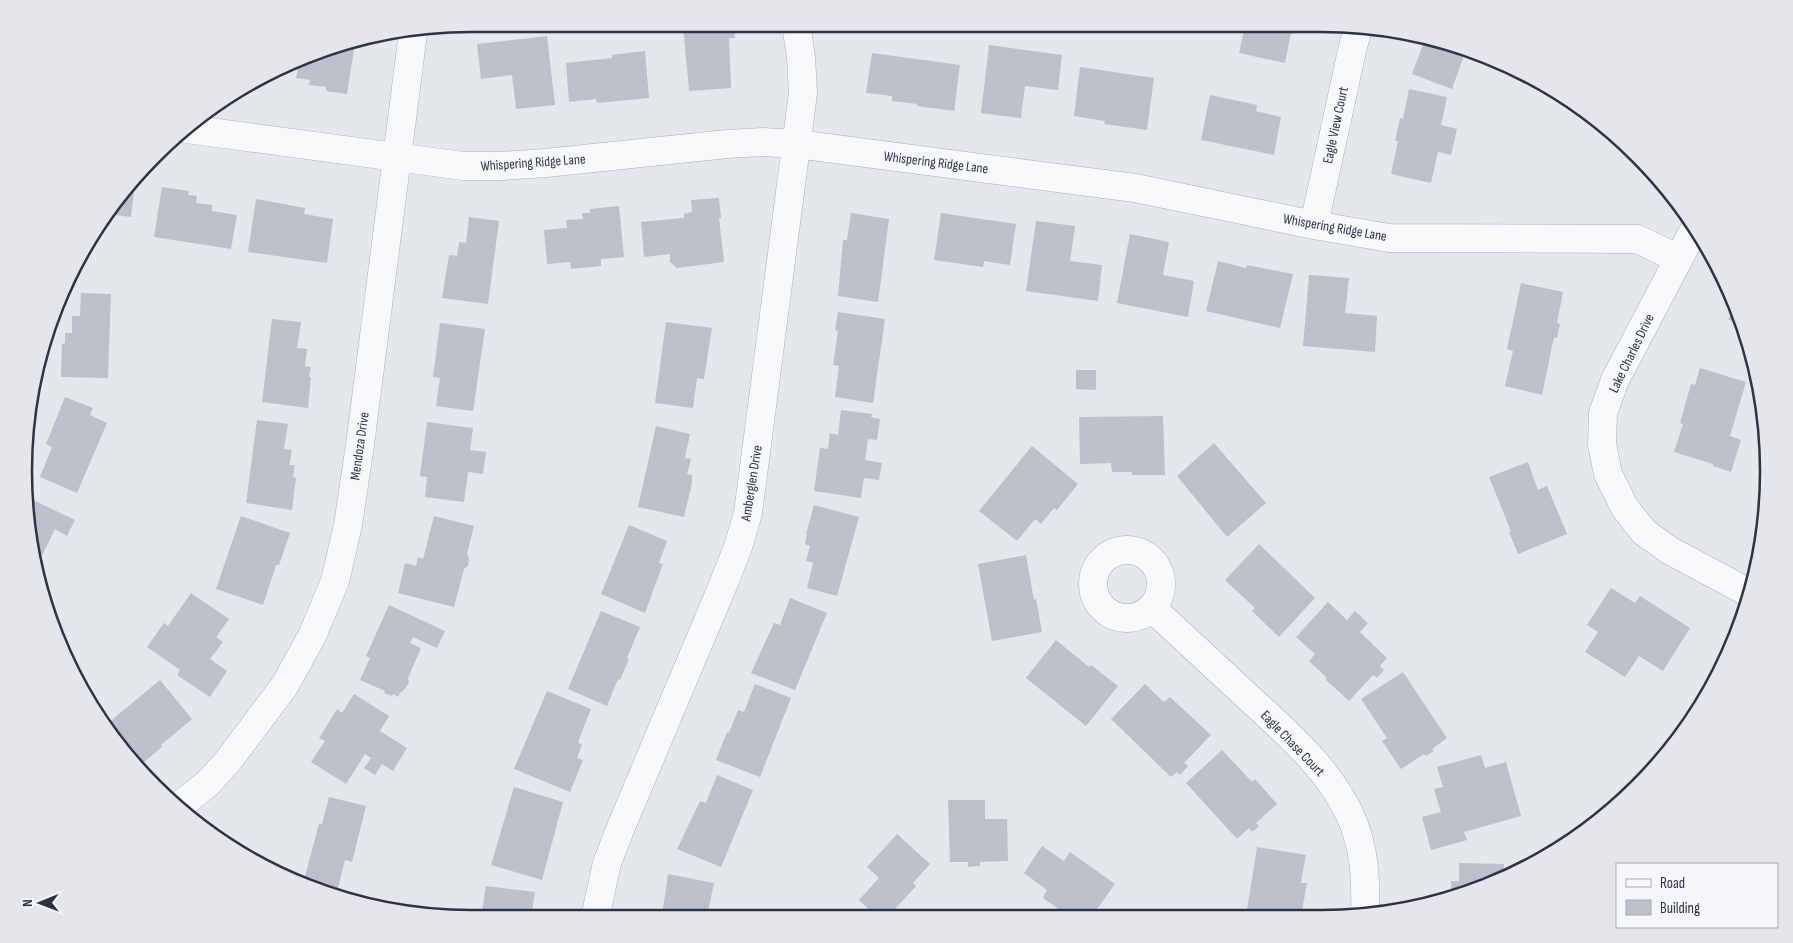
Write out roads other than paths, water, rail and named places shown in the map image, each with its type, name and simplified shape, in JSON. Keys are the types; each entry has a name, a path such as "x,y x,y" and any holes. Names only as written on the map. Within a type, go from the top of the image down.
{"street":[{"name":"Amberglen Drive","path":"597,910 607,863 723,585 738,547 748,513 803,93 797,32"},
{"name":"Eagle View Court","path":"1314,225 1352,46 1356,34"},
{"name":"Mendoza Drive","path":"183,803 207,784 228,761 285,685 312,636 335,581 348,524 358,454 413,36"},
{"name":"Whispering Ridge Lane","path":"195,130 463,166 500,166 727,144 763,142 797,144 1135,188 1314,225 1389,238 1637,239 1679,259"},
{"name":"Lake Charles Drive","path":"1691,235 1615,380 1603,413 1602,444 1608,474 1625,508 1644,532 1669,550 1744,590"},
{"name":"Eagle Chase Court","path":"1152,608 1292,738 1324,773 1350,815 1361,846 1366,879 1365,908"}]}
